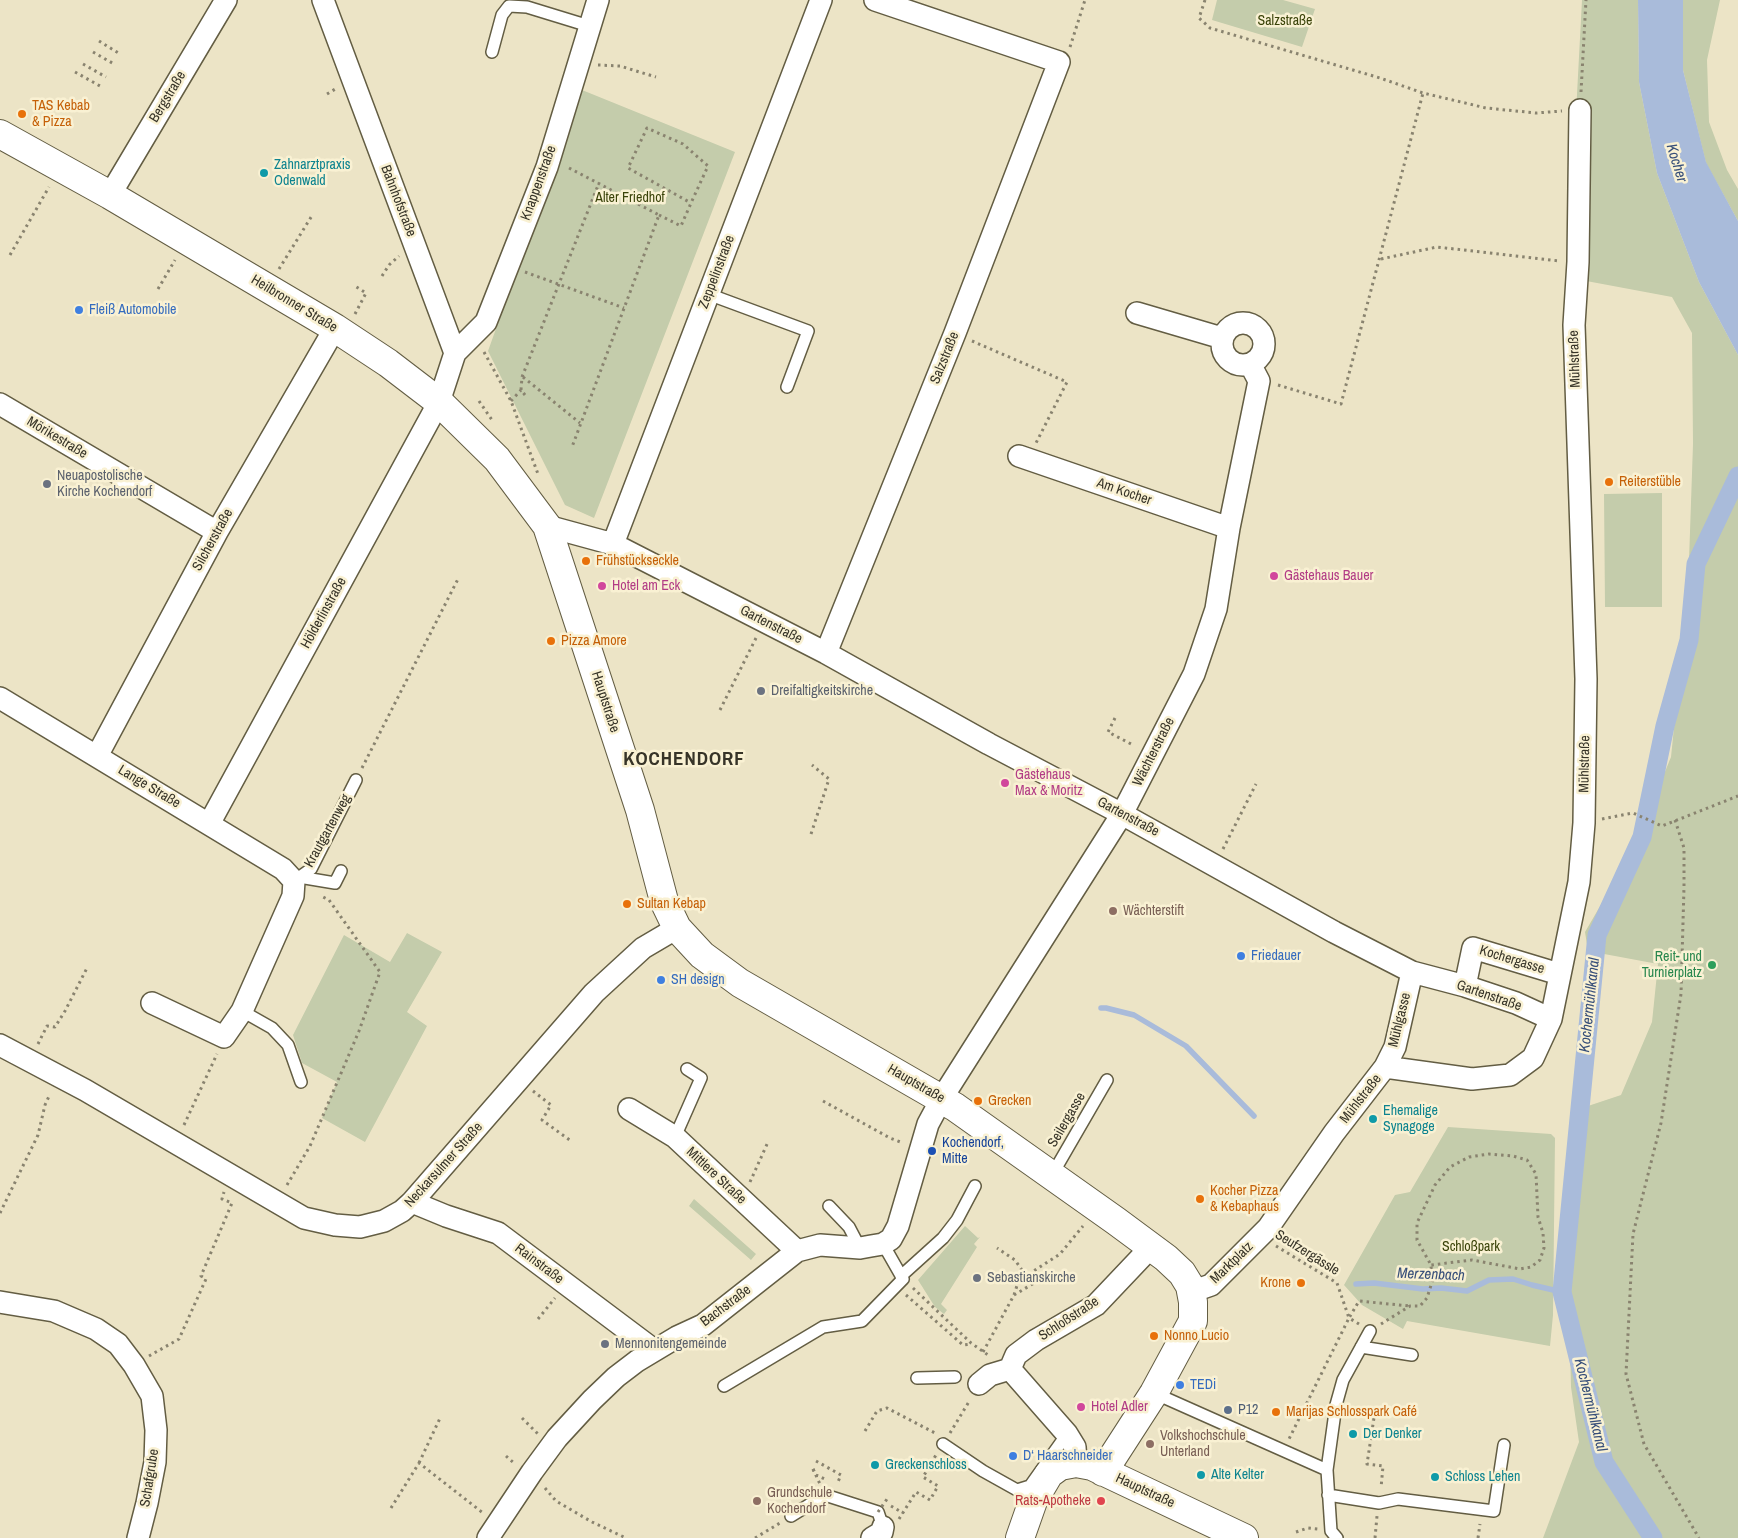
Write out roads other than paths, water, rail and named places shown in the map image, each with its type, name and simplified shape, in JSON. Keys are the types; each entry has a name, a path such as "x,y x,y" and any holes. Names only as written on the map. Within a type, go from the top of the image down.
{"main road":[{"name":"Heilbronner Straße","path":"1,138 61,167 110,194 339,331 388,363 439,402 496,459 547,526"},
{"name":"Hauptstraße","path":"547,526 640,810 664,901 677,928 702,956 740,983 942,1098 1151,1247 1182,1273 1190,1286 1193,1321 1154,1393 1103,1472 1244,1538"},
{"path":"1020,1538 1033,1501 1049,1474 1060,1466 1076,1463 1092,1466 1103,1472"}],"street":[{"name":"Bergstraße","path":"110,194 226,0"},
{"name":"Bahnhofstraße","path":"323,0 455,353"},
{"name":"Knappenstraße","path":"455,353 486,322 547,167 598,0"},
{"name":"Zeppelinstraße","path":"613,544 820,0"},
{"name":"Salzstraße","path":"826,653 955,333 1059,62 874,0"},
{"name":"Mühlstraße","path":"1264,1232 1334,1133 1386,1067 1472,1079 1510,1074 1533,1058 1550,1019 1579,882 1584,823 1586,679 1574,325 1578,262 1580,110"},
{"path":"1137,313 1222,338"},
{"path":"1239,322 1251,324 1261,332 1264,342 1262,354 1250,364 1240,365 1227,359 1222,350 1222,338 1228,328 1239,322"},
{"name":"Silcherstraße","path":"97,756 217,532 339,331"},
{"path":"439,402 455,353"},
{"name":"Wächterstraße","path":"942,1098 1122,814 1194,674 1216,609 1229,528 1259,380 1250,364"},
{"name":"Hölderlinstraße","path":"209,824 439,402"},
{"name":"Mörikestraße","path":"0,404 217,532"},
{"name":"Am Kocher","path":"1023,457 1229,528"},
{"name":"Gartenstraße","path":"547,526 613,544 826,653 988,744 1122,814 1334,932 1412,972 1465,986 1516,1003 1550,1019"},
{"name":"Lange Straße","path":"0,698 283,869 296,879"},
{"name":"Krautgartenweg","path":"152,1003 224,1037 242,1011 293,896 296,879"},
{"name":"Neckarsulmer Straße","path":"0,1045 58,1075 304,1218 335,1225 360,1227 384,1220 402,1211 412,1202 594,993 643,948 677,928"},
{"name":"Kochergasse","path":"1465,986 1473,948 1559,974"},
{"name":"Mühlgasse","path":"1386,1067 1395,1047 1412,972"},
{"path":"883,1244 891,1238 898,1226 928,1124 942,1098"},
{"name":"Mittlere Straße","path":"630,1109 675,1137 797,1251"},
{"name":"Rainstraße","path":"412,1202 446,1216 498,1233 654,1350"},
{"name":"Marktplatz","path":"1191,1292 1211,1286 1264,1232"},
{"name":"Bachstraße","path":"492,1531 532,1472 558,1438 592,1400 616,1377 654,1350 703,1325 797,1251 820,1245 860,1248 883,1244"},
{"name":"Schloßstraße","path":"1010,1369 1016,1355 1036,1340 1096,1304 1151,1247"},
{"name":"Schafgrube","path":"0,1302 54,1311 96,1329 118,1344 134,1365 152,1396 156,1430 156,1462 138,1538"},
{"path":"977,1384 990,1375 1010,1369 1067,1434 1075,1447 1076,1463"}],"lane":[{"path":"492,52 502,15 509,6 527,7 590,26"},
{"path":"708,294 808,331 787,387"},
{"name":"Krautgartenweg","path":"296,879 311,869 356,780"},
{"path":"296,879 335,883 341,871"},
{"path":"242,1011 272,1028 288,1045 301,1082"},
{"path":"675,1137 701,1078 687,1069"},
{"name":"Seilergasse","path":"1052,1175 1107,1080"},
{"path":"724,1386 823,1327 862,1321 943,1238 957,1220 975,1186"},
{"path":"829,1206 850,1227 860,1248"},
{"path":"883,1244 900,1281"},
{"path":"1334,1535 1328,1495 1327,1470 1336,1405 1343,1380 1370,1331"},
{"path":"1361,1347 1412,1355"},
{"path":"917,1378 955,1377"},
{"path":"1154,1393 1327,1470"},
{"path":"940,1439 983,1470 1017,1490 1030,1486 1067,1434"},
{"path":"1328,1495 1379,1503 1398,1499 1494,1511 1504,1444"},
{"path":"791,1516 825,1495 878,1526"}],"water":[{"name":"Kocher","path":"1638,0 1683,0 1683,70 1706,162 1738,221 1738,355 1699,282 1657,173 1639,82"}],"waterway":[{"name":"Kochermühlkanal","path":"1653,1538 1604,1462 1562,1292 1597,935 1642,837 1665,726 1689,640 1696,564 1738,476"},
{"name":"Merzenbach","path":"1101,1008 1134,1015 1186,1046 1254,1116"},
{"name":"Merzenbach","path":"1356,1284 1374,1283 1423,1289 1441,1288 1467,1291 1489,1280 1513,1279 1562,1292"}],"place":[{"name":"TAS Kebab & Pizza","path":"22,114"},
{"name":"Zahnarztpraxis Odenwald","path":"264,173"},
{"name":"Fleiß Automobile","path":"79,310"},
{"name":"Reiterstüble","path":"1609,482"},
{"name":"Neuapostolische Kirche Kochendorf","path":"47,484"},
{"name":"Frühstückseckle","path":"586,561"},
{"name":"Gästehaus Bauer","path":"1274,576"},
{"name":"Hotel am Eck","path":"602,586"},
{"name":"Pizza Amore","path":"551,641"},
{"name":"Dreifaltigkeitskirche","path":"761,691"},
{"name":"Gästehaus Max & Moritz","path":"1005,783"},
{"name":"Sultan Kebap","path":"627,904"},
{"name":"Wächterstift","path":"1113,911"},
{"name":"Friedauer","path":"1241,956"},
{"name":"Reit- und Turnierplatz","path":"1712,965"},
{"name":"SH design","path":"661,980"},
{"name":"Grecken","path":"978,1101"},
{"name":"Ehemalige Synagoge","path":"1373,1119"},
{"name":"Kochendorf, Mitte","path":"932,1151"},
{"name":"Kocher Pizza & Kebaphaus","path":"1200,1199"},
{"name":"Sebastianskirche","path":"977,1278"},
{"name":"Krone","path":"1301,1283"},
{"name":"Nonno Lucio","path":"1154,1336"},
{"name":"Mennonitengemeinde","path":"605,1344"},
{"name":"TEDi","path":"1180,1385"},
{"name":"Hotel Adler","path":"1081,1407"},
{"name":"P12","path":"1228,1410"},
{"name":"Marijas Schlosspark Café","path":"1276,1412"},
{"name":"Der Denker","path":"1353,1434"},
{"name":"Volkshochschule Unterland","path":"1150,1444"},
{"name":"D‘ Haarschneider","path":"1013,1456"},
{"name":"Greckenschloss","path":"875,1465"},
{"name":"Alte Kelter","path":"1201,1475"},
{"name":"Schloss Lehen","path":"1435,1477"},
{"name":"Grundschule Kochendorf","path":"757,1501"},
{"name":"Rats-Apotheke","path":"1101,1501"}],"district":[{"name":"KOCHENDORF","path":"684,760"}],"park label":[{"name":"Alter Friedhof","path":"630,198"},
{"name":"Schloßpark","path":"1471,1247"}]}
